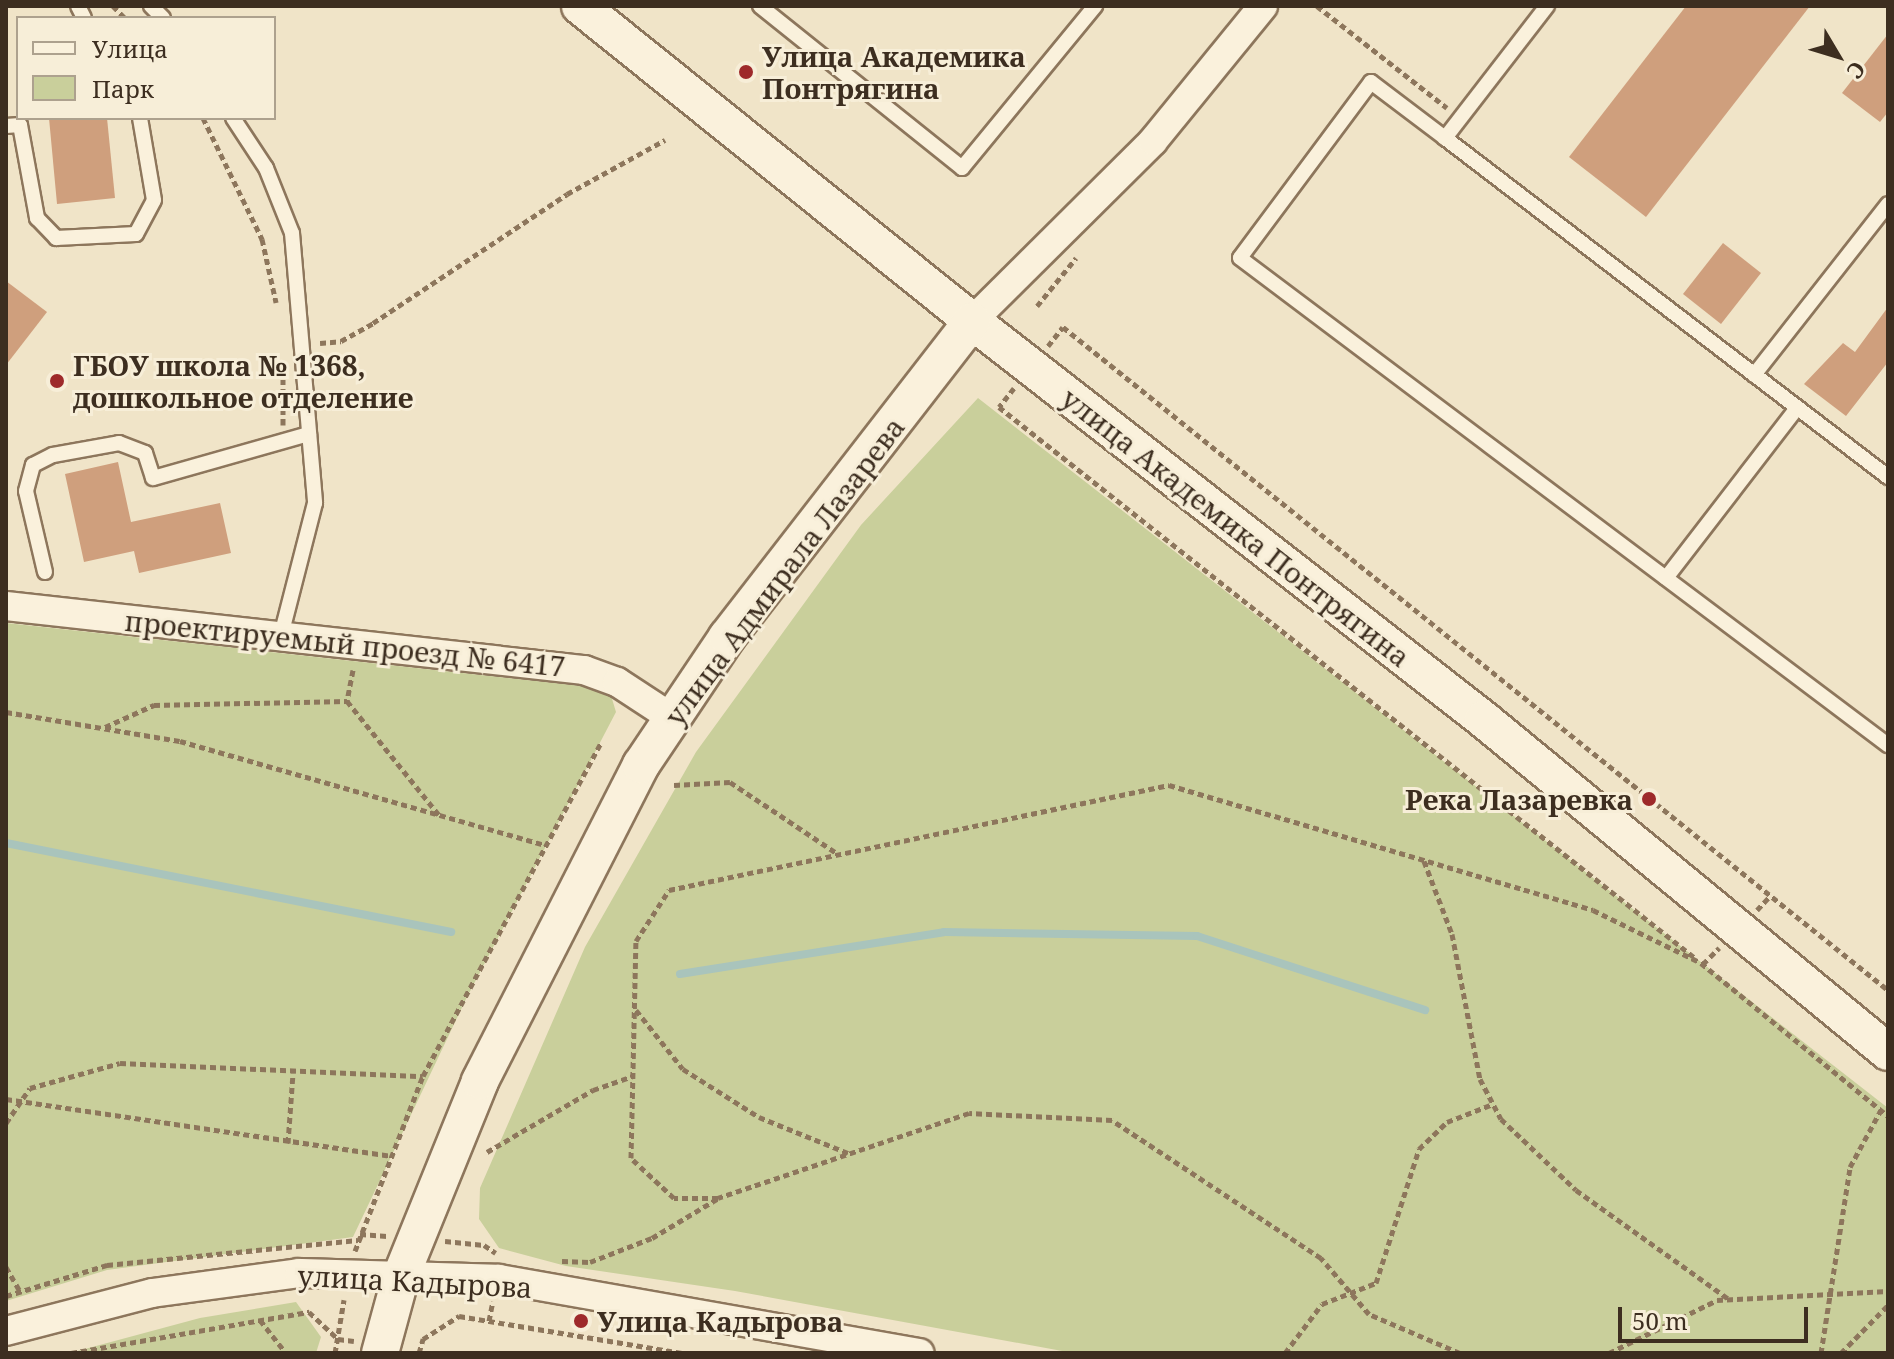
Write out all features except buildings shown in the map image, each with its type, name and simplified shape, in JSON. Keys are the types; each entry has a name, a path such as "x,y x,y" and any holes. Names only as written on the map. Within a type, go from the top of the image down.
{"street":[{"name":"улица Академика Понтрягина","path":"580,6 972,321 1483,719 1737,931 1888,1052"},
{"name":"улица Адмирала Лазарева","path":"381,1348 401,1276 480,1081 599,845 672,718 727,637 972,321 1153,141 1263,6"},
{"name":"проектируемый проезд № 6417","path":"6,606 584,670 617,682 672,718"},
{"name":"улица Кадырова","path":"6,1331 152,1293 299,1273 499,1279 822,1344 920,1353"}],"lane":[{"path":"760,6 962,168 1095,6"},
{"path":"1445,138 1547,6"},
{"path":"1888,477 1371,82 1240,258 1888,745"},
{"path":"6,126 20,125 37,218 56,238 136,234 154,200 140,120"},
{"path":"234,120 266,168 292,233 315,503 281,635"},
{"path":"1754,375 1888,204"},
{"path":"1666,578 1797,408"},
{"path":"45,572 26,491 33,465 53,455 119,443 145,453 153,478 309,434"}],"path":[{"path":"1321,7 1460,118"},
{"path":"204,120 262,239 279,313"},
{"path":"302,346 341,341 373,323 567,194 665,140"},
{"path":"1888,990 1063,327 999,407 1703,964 1888,1116"},
{"path":"282,371 283,441"},
{"path":"103,728 154,705 347,701 439,815"},
{"path":"6,712 180,741 544,845"},
{"path":"335,1353 358,1240 423,1076 601,742"},
{"path":"674,785 730,782 839,854"},
{"path":"718,1198 674,1198 631,1158 636,941 669,890 1169,785 1593,910 1703,964"},
{"path":"1424,860 1452,934 1480,1079 1501,1119 1576,1190 1729,1299"},
{"path":"1703,964 1770,896"},
{"path":"635,1009 683,1069 759,1117 849,1154"},
{"path":"6,1123 30,1088 120,1063 293,1073 423,1076"},
{"path":"288,1143 293,1073"},
{"path":"487,1152 593,1090 633,1076"},
{"path":"6,1099 392,1156"},
{"path":"1285,1353 1322,1304 1376,1283 1419,1149 1447,1122 1493,1104"},
{"path":"1821,1353 1833,1294 1850,1167 1881,1110"},
{"path":"548,1261 590,1262 652,1238 718,1198 969,1113 1112,1120 1321,1258 1347,1293 1369,1314 1460,1353"},
{"path":"6,1296 107,1265 358,1240"},
{"path":"6,1267 20,1291"},
{"path":"1609,1353 1717,1300 1888,1291"},
{"path":"1841,1353 1888,1305"},
{"path":"71,1353 309,1312 338,1339 381,1348 423,1339 459,1316 682,1353"},
{"path":"259,1320 286,1353"},
{"path":"419,1353 423,1339"}],"green space":[{"path":"978,398 1888,1108 1888,1353 1073,1353 735,1291 566,1266 499,1248 479,1219 480,1188 585,947 696,752 861,525"},
{"path":"6,623 609,689 616,712 466,999 353,1237 107,1270 6,1301"},
{"path":"296,1302 321,1337 316,1353 70,1353 200,1318"}],"waterway":[{"path":"6,843 451,932"},
{"path":"680,974 944,932 1197,936 1425,1010"}],"place":[{"name":"Улица Академика Понтрягина","path":"746,72"},
{"name":"ГБОУ школа № 1368, дошкольное отделение","path":"57,381"},
{"name":"Река Лазаревка","path":"1649,799"},
{"name":"Улица Кадырова","path":"581,1321"}]}
